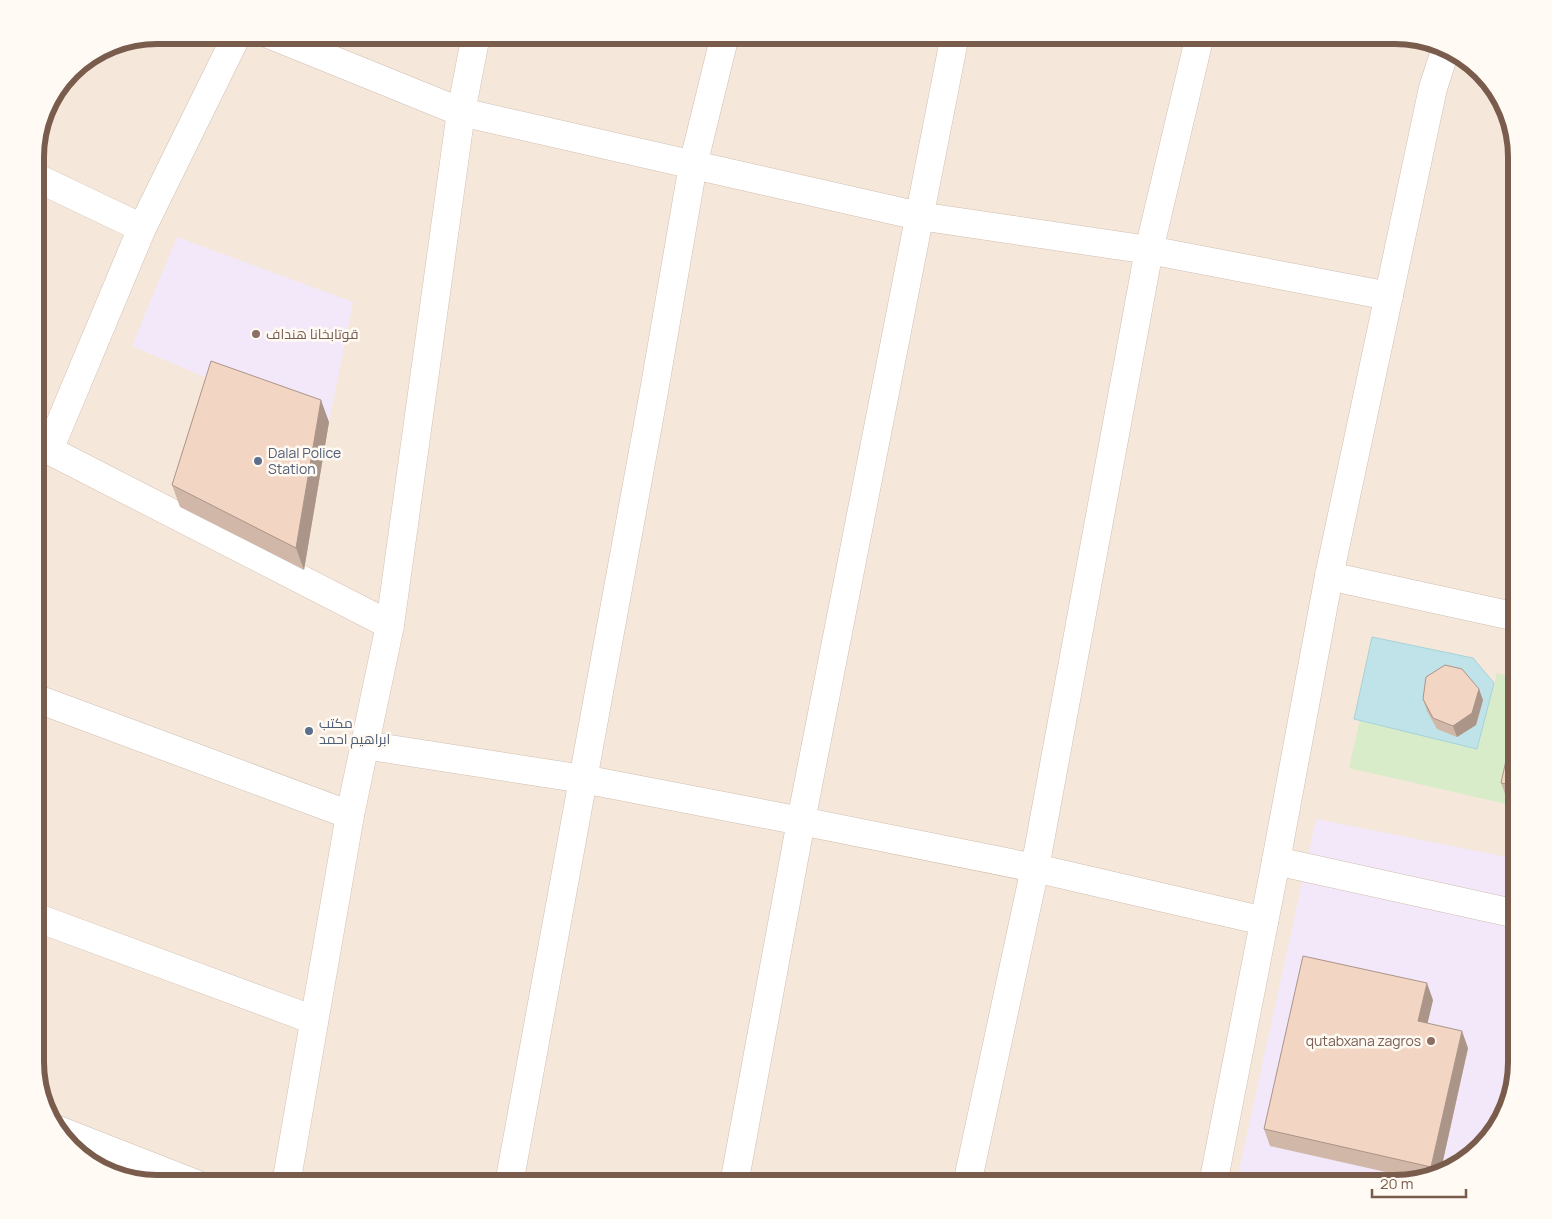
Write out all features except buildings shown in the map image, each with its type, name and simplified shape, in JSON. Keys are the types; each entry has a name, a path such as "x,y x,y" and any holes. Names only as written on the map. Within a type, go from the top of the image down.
{"street":[{"path":"44,442 142,228 233,44"},
{"path":"293,44 461,112 918,216 1149,250 1388,296"},
{"path":"288,1175 350,815 390,625 461,112 474,44"},
{"path":"511,1175 693,165 723,44"},
{"path":"736,1175 801,821 952,44"},
{"path":"969,1175 1035,868 1149,250 1198,44"},
{"path":"1215,1175 1329,576 1433,88 1444,55"},
{"path":"44,181 142,228"},
{"path":"44,447 390,625"},
{"path":"1329,576 1508,615"},
{"path":"44,701 350,815"},
{"path":"364,746 583,779 801,821 1035,868 1264,921"},
{"path":"1276,861 1508,912"},
{"path":"44,919 314,1020"},
{"path":"71,1135 173,1175"}],"shaded area":[{"path":"1395,44 1410,45 1438,52 1470,72 1485,88 1497,107 1504,128 1508,157 1508,1062 1506,1084 1500,1105 1480,1137 1470,1147 1445,1164 1417,1173 1395,1175 157,1175 135,1173 114,1167 82,1147 67,1131 55,1112 44,1070 44,149 52,114 72,82 100,59 114,52 142,45"},
{"path":"177,237 353,302 329,422 219,383 132,346"},
{"path":"1316,819 1508,857 1507,1077 1497,1112 1480,1137 1470,1147 1445,1164 1417,1173 1395,1175 1238,1175"}],"green space":[{"path":"1497,673 1508,676 1508,795 1506,804 1349,768 1360,720 1477,748"}],"water":[{"path":"1372,637 1473,658 1494,683 1477,749 1354,719"}],"place":[{"name":"قوتابخانا هنداف","path":"256,334"},
{"name":"Dalal Police Station","path":"258,461"},
{"name":"مكتب ابراهيم احمد","path":"309,731"},
{"name":"qutabxana zagros","path":"1431,1041"}]}
